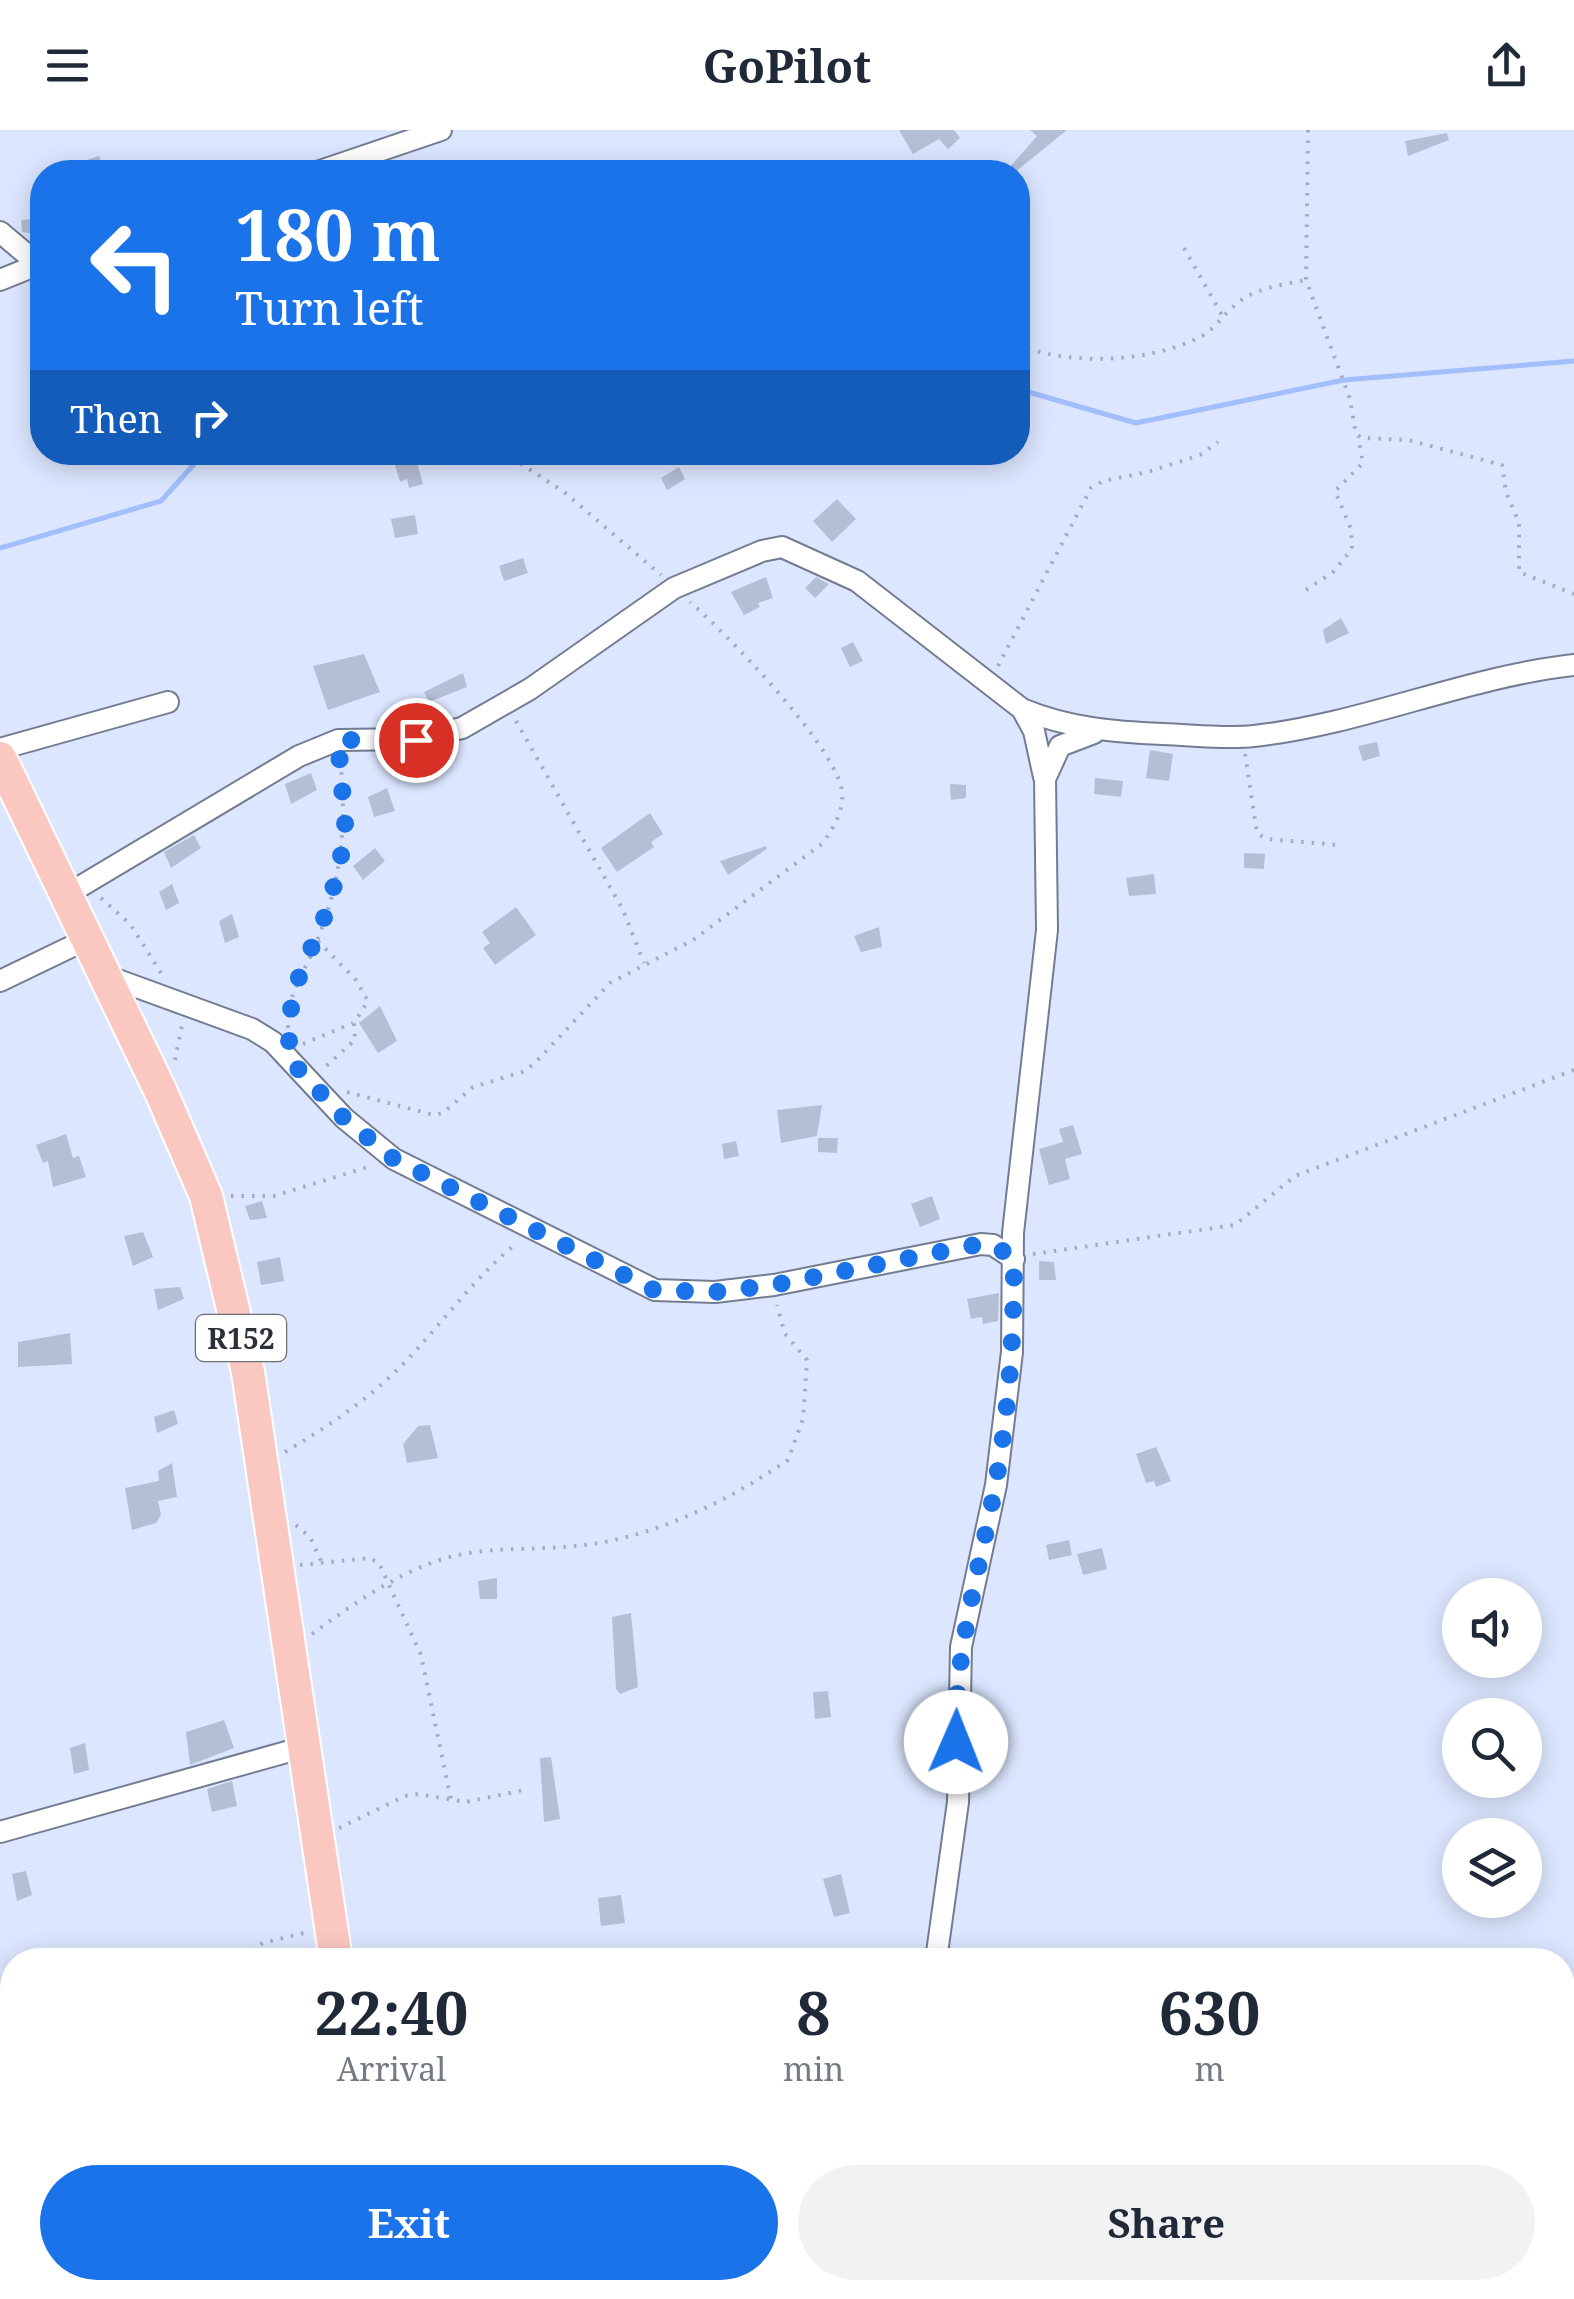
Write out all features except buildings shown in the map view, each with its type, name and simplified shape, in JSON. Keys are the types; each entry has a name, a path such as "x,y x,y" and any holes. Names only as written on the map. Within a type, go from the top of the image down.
{"main road":[{"name":"R152","path":"0,758 74,890 84,940 161,1092 206,1196 248,1372 308,1746 316,1838 334,1944"}],"street":[{"path":"353,160 441,130"},
{"path":"0,232 30,255"},
{"path":"0,280 30,267"},
{"path":"74,890 260,777 338,740 436,736 506,704 674,588 762,551 782,548 808,556 857,581 1022,709 1050,720 1101,731 1252,736 1355,718 1512,676 1574,666"},
{"path":"0,749 168,702"},
{"path":"938,1948 958,1802 956,1730 961,1647 996,1484 1012,1352 1016,1203 1047,930 1045,779 1034,731 1022,709"},
{"path":"1045,779 1060,746 1101,731"},
{"path":"0,981 84,940"},
{"path":"102,975 252,1029 289,1051 311,1084 344,1118 394,1159 654,1290 715,1292 774,1285 980,1244 994,1245 1014,1259"},
{"path":"0,1832 308,1746"}],"path":[{"path":"1306,590 1333,572 1352,549 1351,529 1335,491 1362,463 1344,380 1306,280 1308,130"},
{"path":"1184,248 1223,317"},
{"path":"1030,349 1060,358 1132,354 1192,341 1259,290 1306,280"},
{"path":"1358,437 1408,440 1502,465 1506,492 1518,516 1519,572 1574,594"},
{"path":"988,683 1008,653 1091,488 1103,481 1200,455 1218,442"},
{"path":"311,1084 424,1114 443,1113 473,1087 522,1072 534,1064 595,996 644,964 693,940 759,886 810,858 838,821 840,784 827,760 732,641 564,492 523,465"},
{"path":"506,704 623,910 644,964"},
{"path":"1221,737 1247,758 1257,834 1266,839 1340,845"},
{"path":"318,940 366,992 367,1008 354,1023 289,1051 292,994 318,940 346,835 338,740"},
{"path":"74,890 130,924 180,1004 180,1043 161,1092"},
{"path":"311,1084 352,1044 356,1036 354,1023"},
{"path":"1014,1259 1235,1225 1295,1176 1574,1070"},
{"path":"206,1196 274,1196 394,1159"},
{"path":"263,1465 334,1424 366,1398 406,1362 487,1267 533,1230"},
{"path":"293,1648 387,1584 432,1562 483,1551 576,1546 632,1532 724,1500 788,1460 802,1418 806,1360 781,1324 774,1285"},
{"path":"272,1518 303,1529 321,1560"},
{"path":"281,1569 321,1560 375,1560 421,1656 451,1800"},
{"path":"316,1838 405,1796 418,1794 466,1802 524,1790"},
{"path":"256,1948 263,1943 334,1944"}],"waterway":[{"path":"1030,392 1136,423 1344,380 1574,361"},
{"path":"0,548 161,501 193,465"}],"route":[{"path":"416,740 338,740 346,803 340,868 318,940 288,1007 288,1058 366,1138 394,1159 606,1270 654,1290 715,1292 774,1285 980,1244 994,1245 1014,1259 1012,1352 996,1484 966,1611 958,1675 956,1742"}]}
